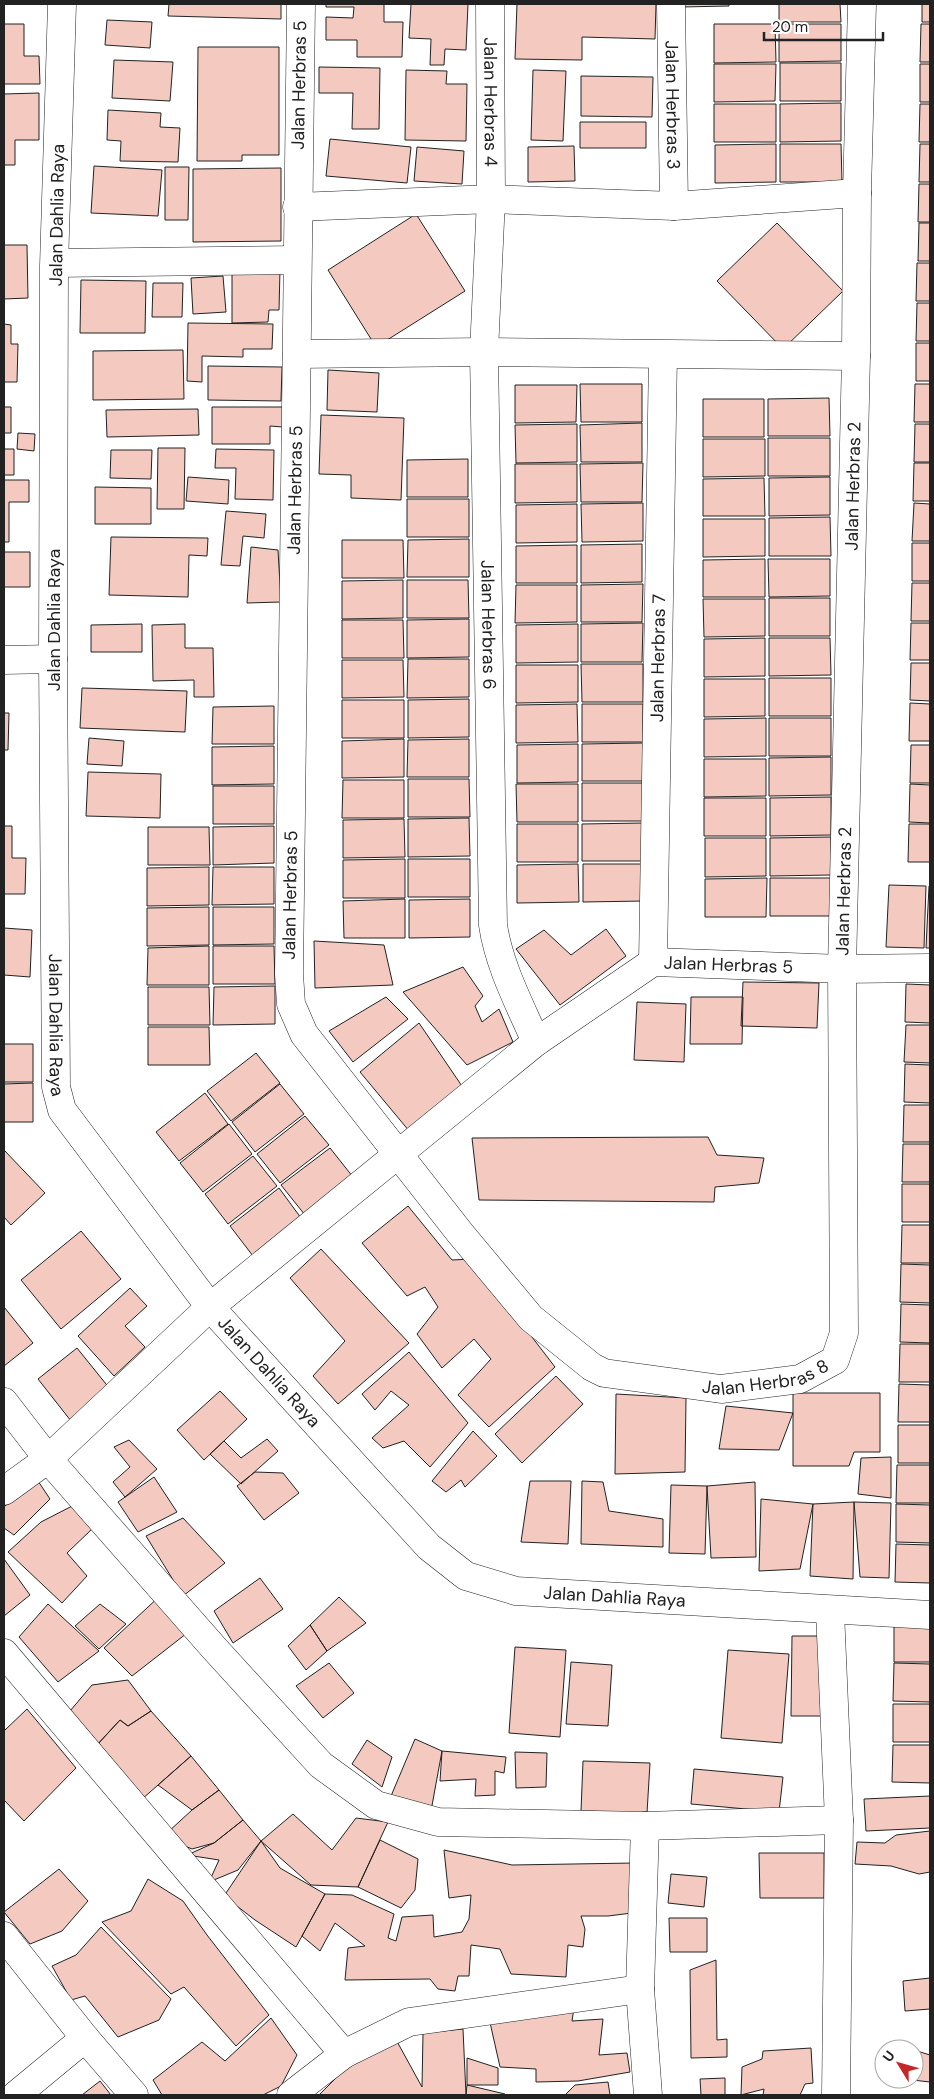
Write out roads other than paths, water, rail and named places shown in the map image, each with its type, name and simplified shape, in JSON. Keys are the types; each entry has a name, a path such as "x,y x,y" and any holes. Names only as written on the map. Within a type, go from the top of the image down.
{"street":[{"name":"Jalan Dahlia Raya","path":"62,4 55,263 53,659 56,1087 62,1110 210,1307 429,1547 466,1576 516,1592 930,1615"},
{"name":"Jalan Herbras 5","path":"300,4 289,974 292,1004 304,1034 400,1155 536,1042 653,962 842,969 930,968"},
{"name":"Jalan Herbras 4","path":"490,4 491,199"},
{"name":"Jalan Herbras 3","path":"671,4 674,206"},
{"name":"Jalan Herbras 2","path":"842,969 862,4"},
{"path":"297,207 491,199 674,206 857,192"},
{"name":"Jalan Herbras 6","path":"491,199 484,352 493,925 501,958 536,1042"},
{"path":"55,263 296,260"},
{"path":"297,354 484,352 663,356 856,356"},
{"name":"Jalan Herbras 7","path":"653,962 663,356"},
{"path":"4,660 53,659"},
{"name":"Jalan Herbras 8","path":"400,1155 460,1233 531,1318 592,1367 604,1373 721,1389 800,1379 835,1360 844,1334 842,969"},
{"path":"4,1491 48,1458 210,1307 400,1155"},
{"path":"4,1402 48,1458 214,1648 321,1765 376,1805 438,1822 645,1826 839,1820"},
{"path":"830,1610 839,1820 836,2095"},
{"path":"4,1653 344,2054"},
{"path":"645,1826 640,1989 648,2095"},
{"path":"4,1936 85,2038 134,2095"},
{"path":"291,2095 344,2054 409,2022 640,1989"},
{"path":"16,2095 85,2038"}]}
